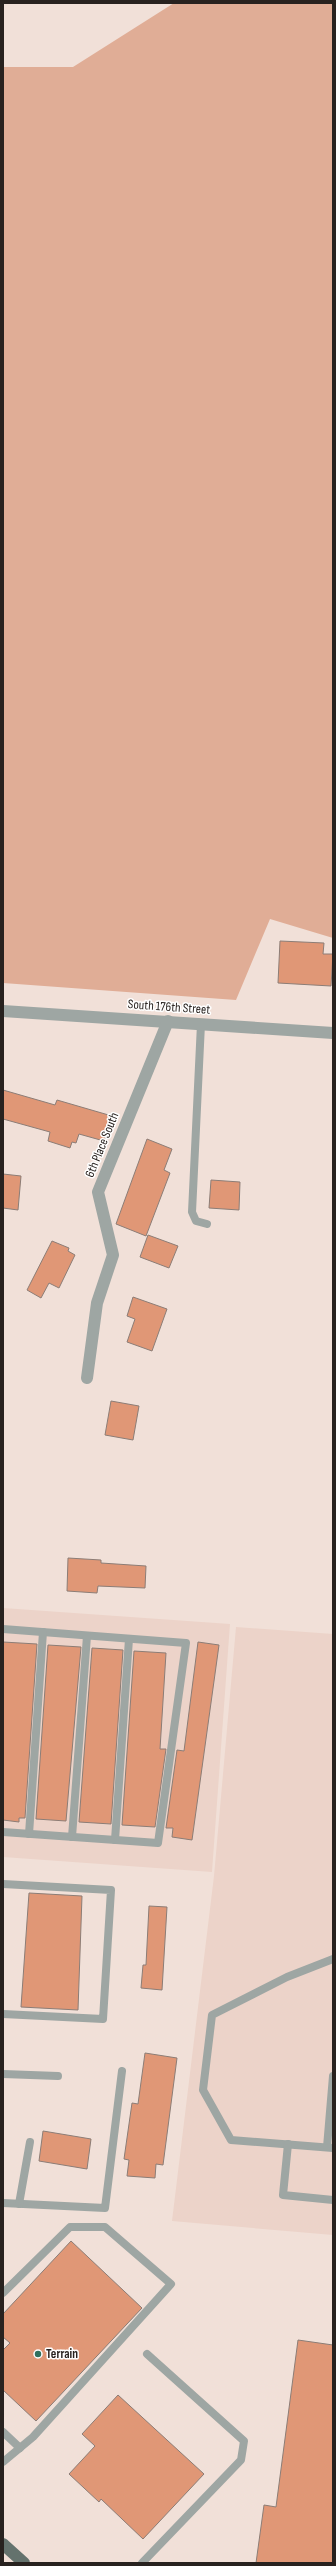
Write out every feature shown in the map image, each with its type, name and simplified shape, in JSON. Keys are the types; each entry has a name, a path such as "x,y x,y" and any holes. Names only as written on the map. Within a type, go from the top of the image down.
{"main road":[{"path":"3,2544 24,2563"}],"street":[{"name":"South 176th Street","path":"3,1011 333,1033"},
{"name":"6th Place South","path":"87,1378 97,1302 113,1255 98,1192 168,1021"}],"lane":[{"path":"201,1024 192,1212 196,1221 207,1224"},
{"path":"3,1629 186,1643 158,1843 3,1832"},
{"path":"29,1834 43,1632"},
{"path":"72,1837 87,1636"},
{"path":"115,1840 129,1639"},
{"path":"3,1884 111,1890 104,2019 3,2014"},
{"path":"333,1959 287,1977 212,2015 203,2090 231,2140 330,2148 333,2076"},
{"path":"3,2203 105,2208 122,2072"},
{"path":"3,2074 58,2076"},
{"path":"19,2204 30,2142"},
{"path":"288,2144 283,2196 333,2200"},
{"path":"3,2293 70,2226 105,2227 171,2284 33,2438 3,2462"},
{"path":"142,2563 241,2460 244,2441 147,2354"},
{"path":"3,2432 20,2448"}],"shaded area":[{"path":"174,3 333,3 333,938 270,919 236,1000 3,983 3,67 73,67"},
{"path":"3,1608 230,1624 212,1872 3,1857"},
{"path":"236,1627 333,1634 333,2235 172,2221 214,1876"}],"building":[{"path":"280,941 324,943 323,954 333,954 331,986 278,983"},
{"path":"3,1090 55,1105 57,1100 112,1116 104,1141 79,1134 76,1143 72,1142 70,1148 48,1141 50,1132 3,1119"},
{"path":"147,1139 172,1149 164,1170 170,1173 146,1236 116,1224"},
{"path":"3,1174 21,1176 18,1210 3,1208"},
{"path":"211,1180 240,1182 239,1210 209,1208"},
{"path":"148,1235 178,1246 169,1268 140,1257"},
{"path":"52,1241 69,1248 68,1251 75,1255 59,1288 49,1283 41,1298 27,1290"},
{"path":"133,1297 167,1309 152,1351 127,1342 135,1319 127,1316"},
{"path":"111,1401 139,1406 133,1440 105,1435"},
{"path":"68,1558 101,1560 101,1563 146,1566 145,1588 98,1586 97,1593 67,1591"},
{"path":"3,1642 37,1644 25,1818 19,1818 19,1822 3,1820"},
{"path":"198,1642 219,1645 192,1840 172,1837 173,1828 166,1828 177,1750 184,1751"},
{"path":"48,1645 81,1647 66,1821 36,1819"},
{"path":"92,1648 123,1650 111,1824 79,1822"},
{"path":"134,1651 166,1653 160,1749 166,1749 155,1827 122,1825"},
{"path":"29,1893 82,1896 78,2010 21,2007"},
{"path":"149,1906 167,1907 162,1990 141,1988 143,1965 146,1965"},
{"path":"145,2053 177,2058 163,2165 156,2164 155,2178 127,2176 129,2160 124,2159 132,2103 138,2104"},
{"path":"43,2131 91,2139 87,2169 39,2161"},
{"path":"71,2241 142,2308 36,2421 3,2390 3,2350 10,2343 3,2337 3,2314"},
{"path":"298,2340 333,2345 333,2563 256,2563 264,2505 276,2507"},
{"path":"118,2395 204,2474 143,2539 101,2499 99,2502 69,2474 95,2446 82,2434"}],"place":[{"name":"Terrain","path":"38,2354"}]}
